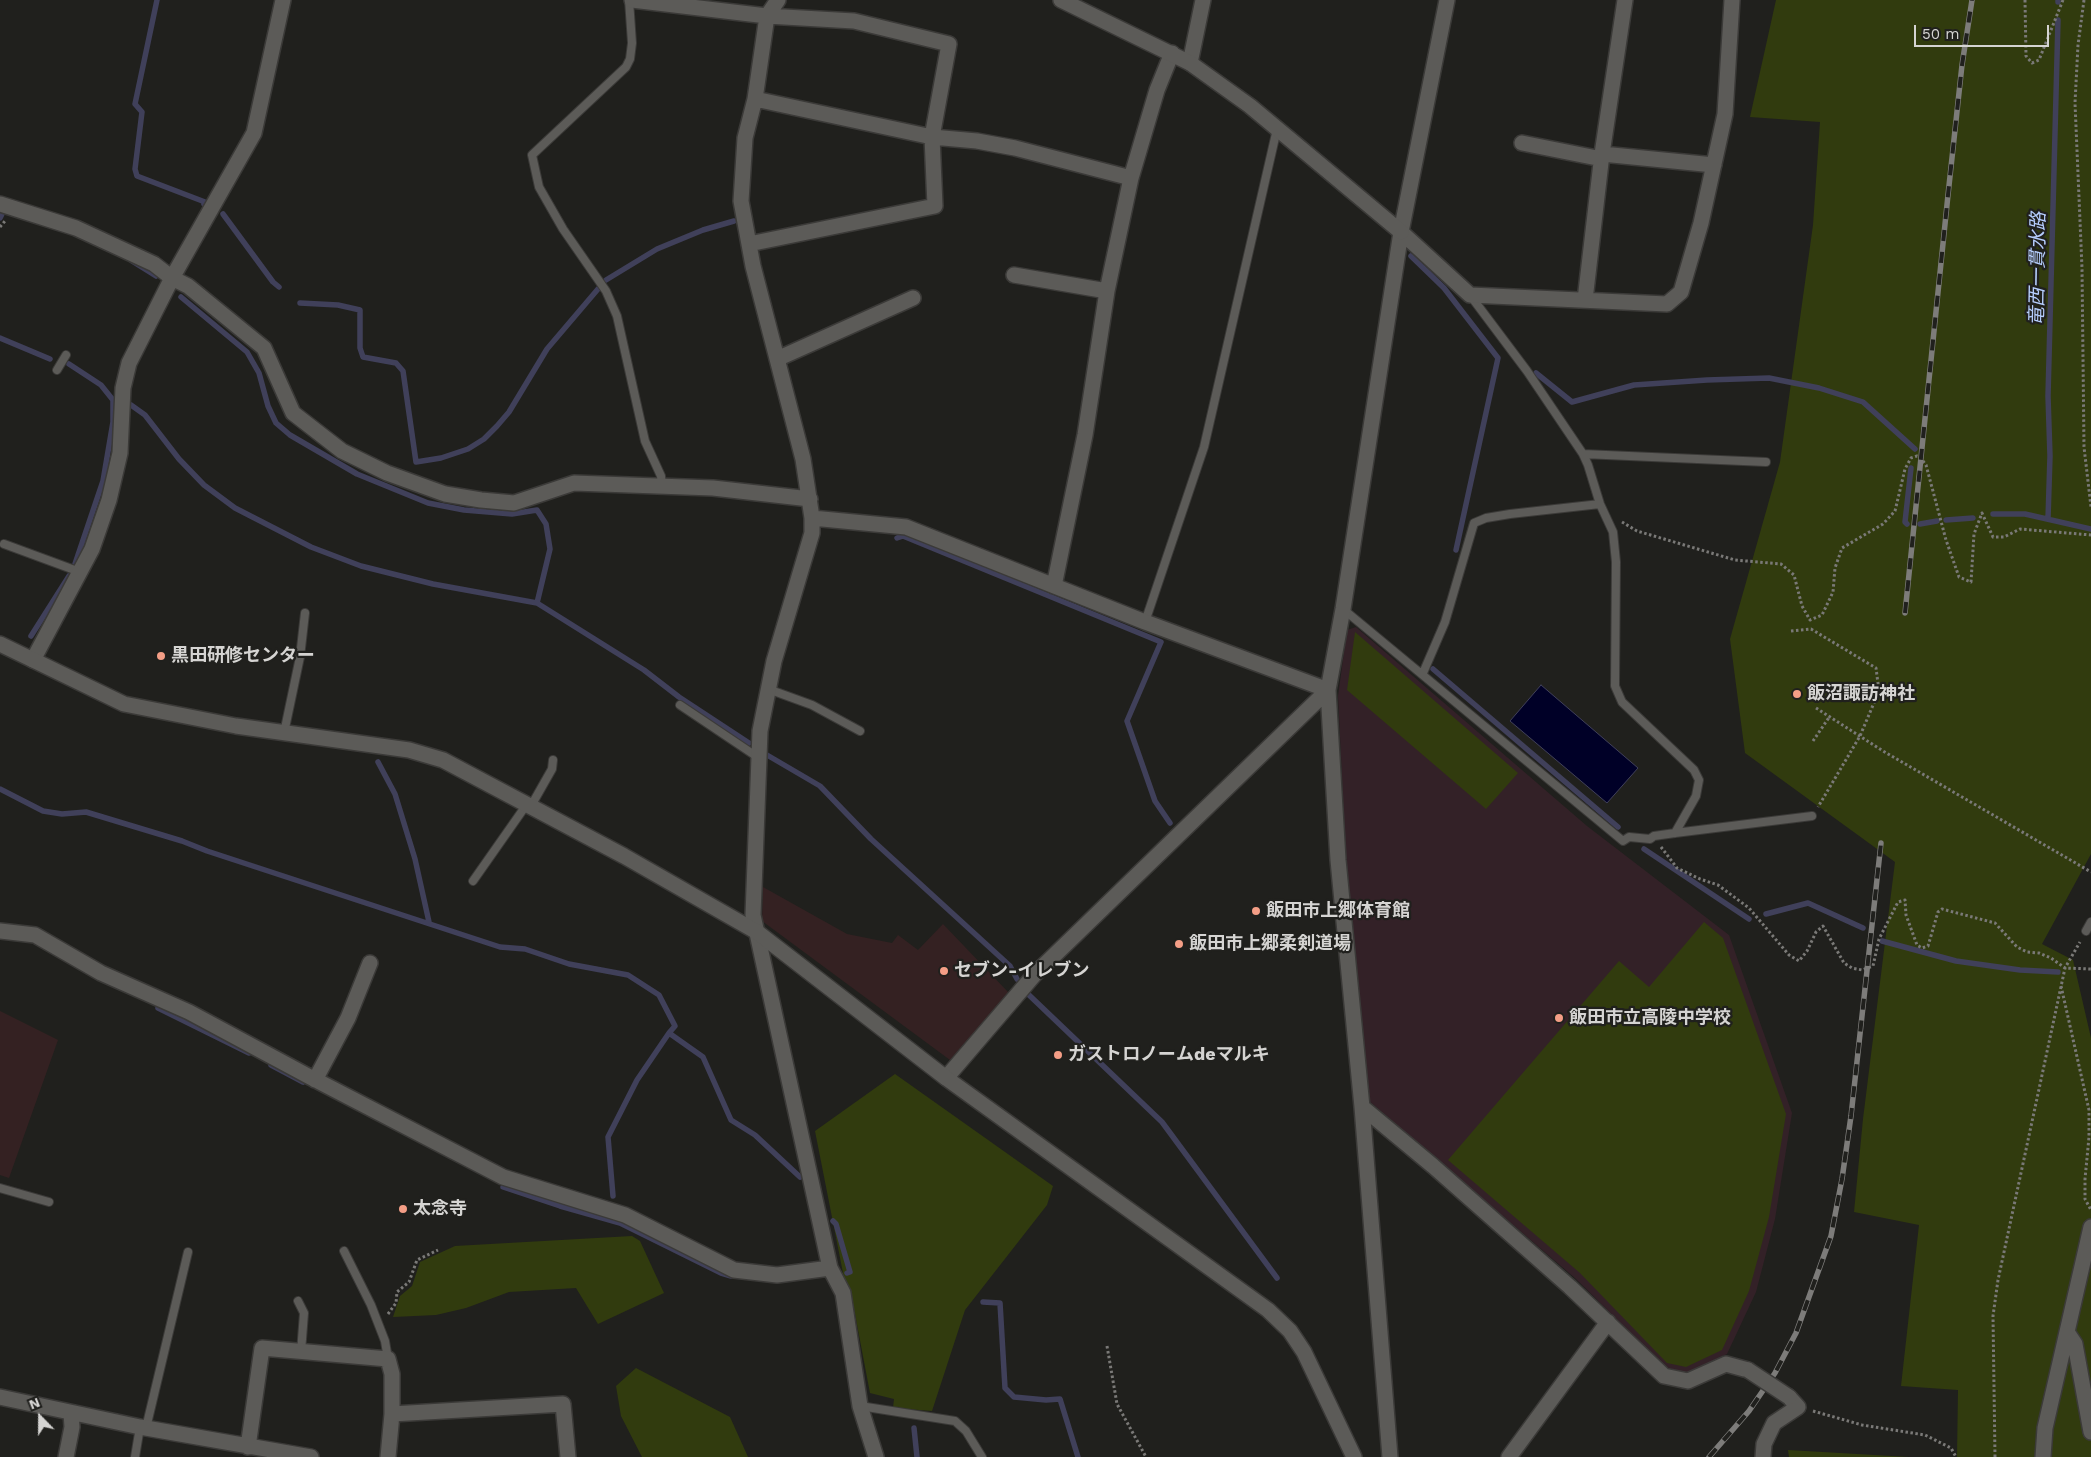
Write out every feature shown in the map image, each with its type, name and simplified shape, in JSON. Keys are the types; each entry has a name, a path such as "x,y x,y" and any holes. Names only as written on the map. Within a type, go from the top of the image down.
{"street":[{"path":"33,660 92,549 109,500 120,453 123,388 129,362 172,278 254,133 283,0"},
{"path":"630,0 768,16 854,21 949,44 932,137 935,206 749,244"},
{"path":"778,0 768,16 755,99 745,138 741,201 753,266 803,459 810,499 812,534 790,602 774,661 760,731 753,916 830,1268 843,1293 860,1406 876,1457"},
{"path":"1190,63 1203,0"},
{"path":"1390,1457 1362,1107 1338,860 1328,690 1343,609 1401,232 1447,0"},
{"path":"1585,300 1602,156 1625,0"},
{"path":"1067,1 1190,63 1250,106 1401,232 1470,295 1667,304 1681,292 1700,223 1725,114 1732,0"},
{"path":"1054,586 1085,435 1107,291 1131,178 1157,90 1172,53"},
{"path":"755,99 932,137 977,141 1014,148 1131,178"},
{"path":"1522,143 1602,156 1714,165"},
{"path":"0,204 76,228 154,264 172,278 188,286 264,348 293,413 342,451 387,473 445,494 514,503 574,483 713,488 810,499"},
{"path":"1014,275 1107,291"},
{"path":"777,359 913,298"},
{"path":"812,518 906,528 1145,622 1328,690"},
{"path":"0,644 124,704 218,723 410,750 443,760 624,856 757,932 946,1078 1268,1310 1290,1331 1304,1352 1354,1457"},
{"path":"946,1078 1035,974 1328,690"},
{"path":"0,930 35,935 101,973 190,1012 315,1080 503,1177 625,1215 734,1270 777,1275 830,1268"},
{"path":"315,1080 348,1018 370,963"},
{"path":"1362,1107 1440,1172 1608,1322 1664,1376 1688,1381 1726,1364 1748,1370 1794,1402 1774,1423 1764,1444 1763,1457"},
{"path":"2043,1457 2045,1428 2091,1228"},
{"path":"1509,1457 1608,1322"},
{"path":"2068,1332 2075,1344 2091,1432"},
{"path":"248,1447 262,1348 388,1359 392,1374 392,1414 388,1457"},
{"path":"0,1397 143,1428 311,1457"},
{"path":"392,1414 564,1404 568,1457"},
{"path":"66,1457 72,1427 71,1413"}],"lane":[{"path":"630,0 632,43 630,59 626,67 532,155 539,188 563,229 606,291 617,316 645,441 661,476 662,486"},
{"path":"1145,622 1204,447 1277,128"},
{"path":"1470,295 1527,371 1583,454 1600,504 1613,532 1616,562 1615,686 1622,702 1694,770 1699,780 1696,796 1675,833"},
{"path":"57,370 66,354"},
{"path":"1583,454 1766,462"},
{"path":"1423,673 1445,622 1474,523 1486,518 1510,514 1600,504"},
{"path":"4,544 80,572"},
{"path":"1343,609 1423,673 1623,841 1629,837 1650,839 1654,836 1675,833 1812,816"},
{"path":"284,733 300,657 305,613"},
{"path":"768,689 812,705 860,732"},
{"path":"680,705 759,758"},
{"path":"473,881 530,805 552,769 553,760"},
{"path":"2086,931 2091,922"},
{"path":"0,1188 49,1202"},
{"path":"344,1251 371,1305 385,1341 388,1359"},
{"path":"135,1457 188,1252"},
{"path":"298,1301 304,1313 301,1352"},
{"path":"860,1406 955,1421 966,1431 982,1457"}],"path":[{"path":"2025,0 2026,56 2032,63 2039,60 2063,0"},
{"path":"2084,0 2078,45 2076,103 2082,268 2084,447 2091,508"},
{"path":"1600,504 1617,519 1637,531 1735,560 1782,564 1794,575 1802,606 1810,620 1822,615 1833,592 1835,568 1842,548 1883,524 1895,511 1905,469 1911,458 1917,456 1920,456 1926,465 1946,540 1959,577 1971,582 1974,534 1982,513 1993,536 2004,537 2020,529 2068,532 2091,536"},
{"path":"1791,631 1811,629 1876,668 1879,692 1860,736 1812,816"},
{"path":"1816,708 1860,736 2091,872"},
{"path":"1813,741 1830,716"},
{"path":"1654,836 1677,868 1718,885 1732,894 1749,908 1788,955 1799,961 1807,951 1816,932 1823,926 1844,963 1852,968 1862,970 1873,966 1879,939 1898,902 1905,900 1906,915 1917,945 1922,948 1928,946 1938,912 1942,909 1995,923 2017,947 2027,952 2039,953 2052,958 2065,968 2091,969"},
{"path":"1994,1457 1993,1316 1998,1280 2065,968 2086,931"},
{"path":"2061,985 2089,1110 2089,1137 2084,1179 2085,1199 2091,1210"},
{"path":"379,1326 396,1303 397,1292 409,1282 417,1260 438,1250"},
{"path":"1107,1346 1117,1404 1146,1457"},
{"path":"1794,1402 1862,1424 1926,1435 1951,1448 1956,1457"}],"shaded area":[{"name":"飯田市立高陵中学校","path":"1356,627 1587,826 1729,935 1792,1113 1775,1219 1756,1292 1727,1354 1687,1373 1665,1367 1576,1279 1369,1101 1348,898 1338,696 1347,630"},
{"path":"763,887 847,934 892,943 898,935 918,950 943,924 1009,993 950,1060 762,921"},
{"path":"0,1011 58,1040 9,1178 0,1175"}],"green space":[{"path":"1776,0 2091,0 2091,854 2042,944 2073,960 2091,1038 2091,1457 1957,1457 1958,1390 1901,1386 1919,1225 1854,1212 1863,1119 1895,862 1745,753 1730,639 1780,462 1813,225 1820,122 1750,117"},
{"path":"1355,632 1518,773 1486,809 1347,690"},
{"path":"1704,922 1723,938 1786,1114 1769,1217 1749,1291 1722,1350 1686,1367 1667,1363 1580,1273 1448,1160 1619,961 1649,987"},
{"path":"895,1074 1053,1186 1047,1205 965,1310 932,1411 893,1408 894,1399 870,1393 851,1293 844,1278 815,1131"},
{"path":"632,1236 640,1241 664,1293 598,1324 576,1288 509,1292 466,1308 436,1315 393,1317 400,1296 412,1286 420,1262 455,1246"},
{"path":"636,1368 730,1417 748,1457 642,1457 621,1416 616,1386"},
{"path":"1788,1450 1909,1457 1789,1457"}],"water":[{"path":"1541,685 1638,768 1607,803 1510,721"}],"waterway":[{"path":"157,0 135,104 142,112 135,169 137,176 205,202 204,204"},
{"name":"竜西一貫水路","path":"2048,519 2050,456 2048,396 2058,20"},
{"path":"0,218 2,214"},
{"path":"223,214 273,282 279,287"},
{"path":"606,280 657,249 703,230 734,221"},
{"path":"1411,256 1444,288 1498,358 1456,550"},
{"path":"132,261 156,276"},
{"path":"300,303 338,305 360,310 360,348 363,357 396,363 403,371 416,462 441,458 468,449 484,439 509,412 547,349 598,289"},
{"path":"181,297 247,352 259,373 268,406 276,423 290,435 357,474 428,503 464,510 512,514 537,510 546,524 550,549 537,603"},
{"path":"0,338 50,359"},
{"path":"69,364 101,385 113,400 113,422 103,481 75,564"},
{"path":"1536,373 1572,402 1634,385 1707,380 1769,378 1819,388 1863,402 1915,449"},
{"path":"131,405 145,415 179,459 204,485 235,508 311,547 361,566 433,584 537,603 644,670 679,697 749,743"},
{"path":"1907,524 1905,522 1911,468"},
{"path":"1993,514 2025,514 2091,529"},
{"path":"1946,520 1973,518"},
{"path":"1920,524 1937,521"},
{"path":"897,538 903,536 1161,642 1127,721 1155,801 1170,823"},
{"path":"31,636 69,576"},
{"path":"1433,669 1618,827"},
{"path":"767,755 820,786 871,839 1010,966 1017,979"},
{"path":"378,762 395,794 415,859 429,922"},
{"path":"0,789 43,811 62,814 86,812 182,841 207,851 500,947 525,949 569,964 628,975 659,995 675,1026 669,1033 703,1057 731,1120 755,1135 800,1177"},
{"path":"1644,849 1749,919"},
{"path":"1766,914 1808,903 1863,928"},
{"path":"1882,941 1956,961 2020,970 2058,972"},
{"path":"1029,995 1162,1122 1277,1278"},
{"path":"158,1008 249,1053"},
{"path":"613,1196 608,1137 637,1080 669,1033"},
{"path":"271,1065 303,1082"},
{"path":"503,1187 620,1223 721,1273 731,1276"},
{"path":"833,1221 836,1224 850,1272 847,1273"},
{"path":"983,1302 1000,1303 1005,1388 1014,1397 1046,1400 1060,1399 1078,1457"},
{"path":"914,1428 917,1457"}],"railway":[{"path":"1905,613 1962,65 1972,0"},
{"path":"1709,1457 1749,1411 1775,1373 1796,1333 1831,1236 1851,1116 1881,843"}],"place":[{"name":"黒田研修センター","path":"161,656"},
{"name":"飯沼諏訪神社","path":"1797,694"},
{"name":"飯田市上郷体育館","path":"1256,911"},
{"name":"飯田市上郷柔剣道場","path":"1179,944"},
{"name":"セブン-イレブン","path":"944,971"},
{"name":"飯田市立高陵中学校","path":"1559,1018"},
{"name":"ガストロノームdeマルキ","path":"1058,1055"},
{"name":"太念寺","path":"403,1209"}]}
